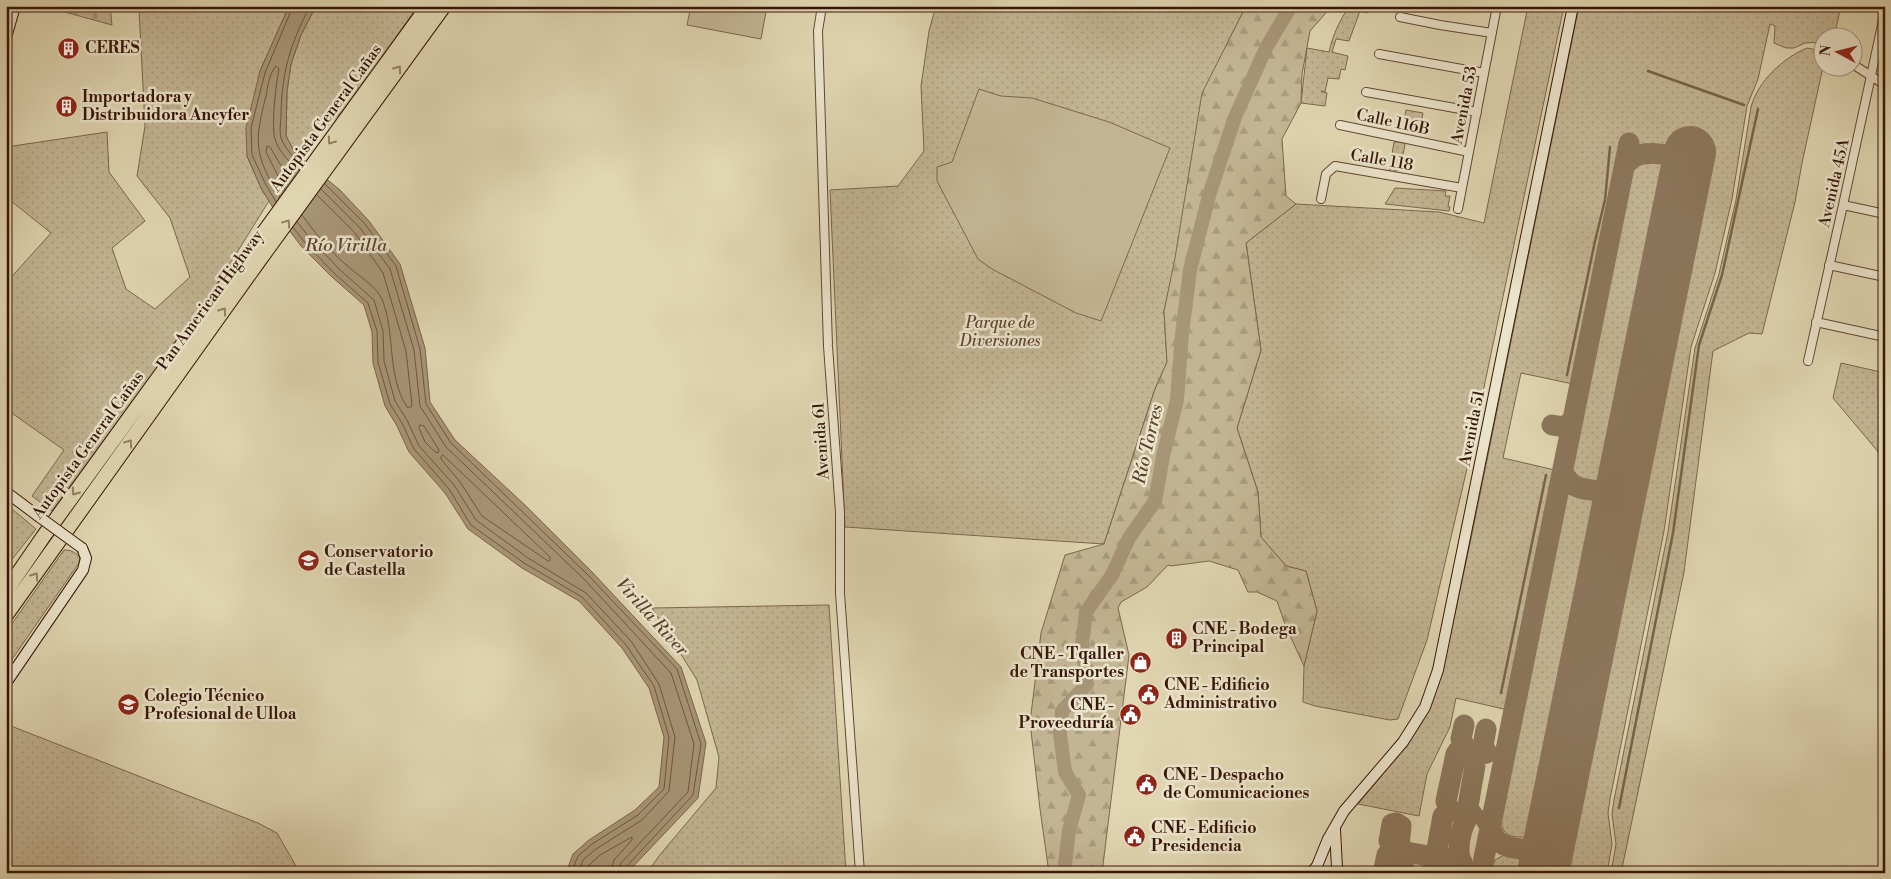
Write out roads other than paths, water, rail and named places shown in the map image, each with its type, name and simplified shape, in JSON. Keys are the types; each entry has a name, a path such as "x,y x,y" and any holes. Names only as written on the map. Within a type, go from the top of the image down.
{"highway":[{"name":"Autopista General Cañas","path":"6,591 43,537 253,259 364,105 428,6"},
{"path":"364,105 444,6"},
{"name":"Pan American Highway","path":"6,615 253,259"},
{"path":"6,583 43,537"}],"main road":[{"path":"6,38 15,6"},
{"name":"Avenida 51","path":"1314,869 1344,811 1403,742 1425,707 1438,670 1573,6"},
{"path":"6,492 82,548 86,558 83,570 6,683"},
{"name":"Avenida 51","path":"1335,827 1335,848 1339,870"},
{"name":"Avenida 51","path":"1314,869 1324,864 1339,870"}],"street":[{"name":"Avenida 61","path":"822,6 818,31 828,346 840,512 840,593 860,873"},
{"name":"Avenida 53","path":"1458,209 1497,6"},
{"name":"Avenida 45A","path":"1808,361 1844,205 1885,11"},
{"path":"1400,17 1492,34"},
{"path":"1379,54 1484,73"},
{"path":"1864,71 1885,85"},
{"path":"1366,92 1477,112"},
{"name":"Calle 116B","path":"1340,125 1469,152"},
{"name":"Calle 118","path":"1321,199 1326,174 1335,166 1462,188"},
{"path":"1844,205 1885,214"},
{"path":"1829,265 1885,277"},
{"path":"1816,322 1885,337"}],"water":[{"name":"Río Virilla","path":"289,6 316,6 301,35 291,64 287,91 286,136 295,153 340,190 369,221 400,264 425,348 430,402 455,440 526,506 592,572 681,667 706,743 698,798 627,873 566,873 573,854 589,840 635,810 659,787 664,737 649,688 622,648 579,601 522,568 468,529 445,493 409,452 385,406 373,363 372,332 364,305 301,246 275,211 261,188 247,156 246,128 260,71"}],"waterway":[{"name":"Río Torres","path":"1064,873 1069,830 1079,795 1065,772 1060,734 1062,711 1087,684 1082,645 1086,612 1112,575 1129,538 1155,501 1163,456 1177,400 1182,334 1190,270 1210,192 1235,117 1266,48 1291,6"},
{"path":"1648,71 1744,105"},
{"path":"1619,808 1673,533 1699,345 1722,275 1758,109"},
{"path":"1567,375 1605,200 1610,147"},
{"path":"1501,693 1546,475"}],"place":[{"name":"CERES","path":"69,48"},
{"name":"Importadora y Distribuidora Ancyfer","path":"66,106"},
{"name":"Conservatorio de Castella","path":"308,561"},
{"name":"CNE - Bodega Principal","path":"1176,638"},
{"name":"CNE - Tqaller de Transportes","path":"1140,663"},
{"name":"CNE - Edificio Administrativo","path":"1148,694"},
{"name":"Colegio Técnico Profesional de Ulloa","path":"128,705"},
{"name":"CNE - Proveeduría","path":"1130,714"},
{"name":"CNE - Despacho de Comunicaciones","path":"1147,784"},
{"name":"CNE - Edificio Presidencia","path":"1135,837"}],"park label":[{"name":"Parque de Diversiones","path":"1000,332"}],"water label":[{"name":"Virilla River","path":"652,617"}]}
